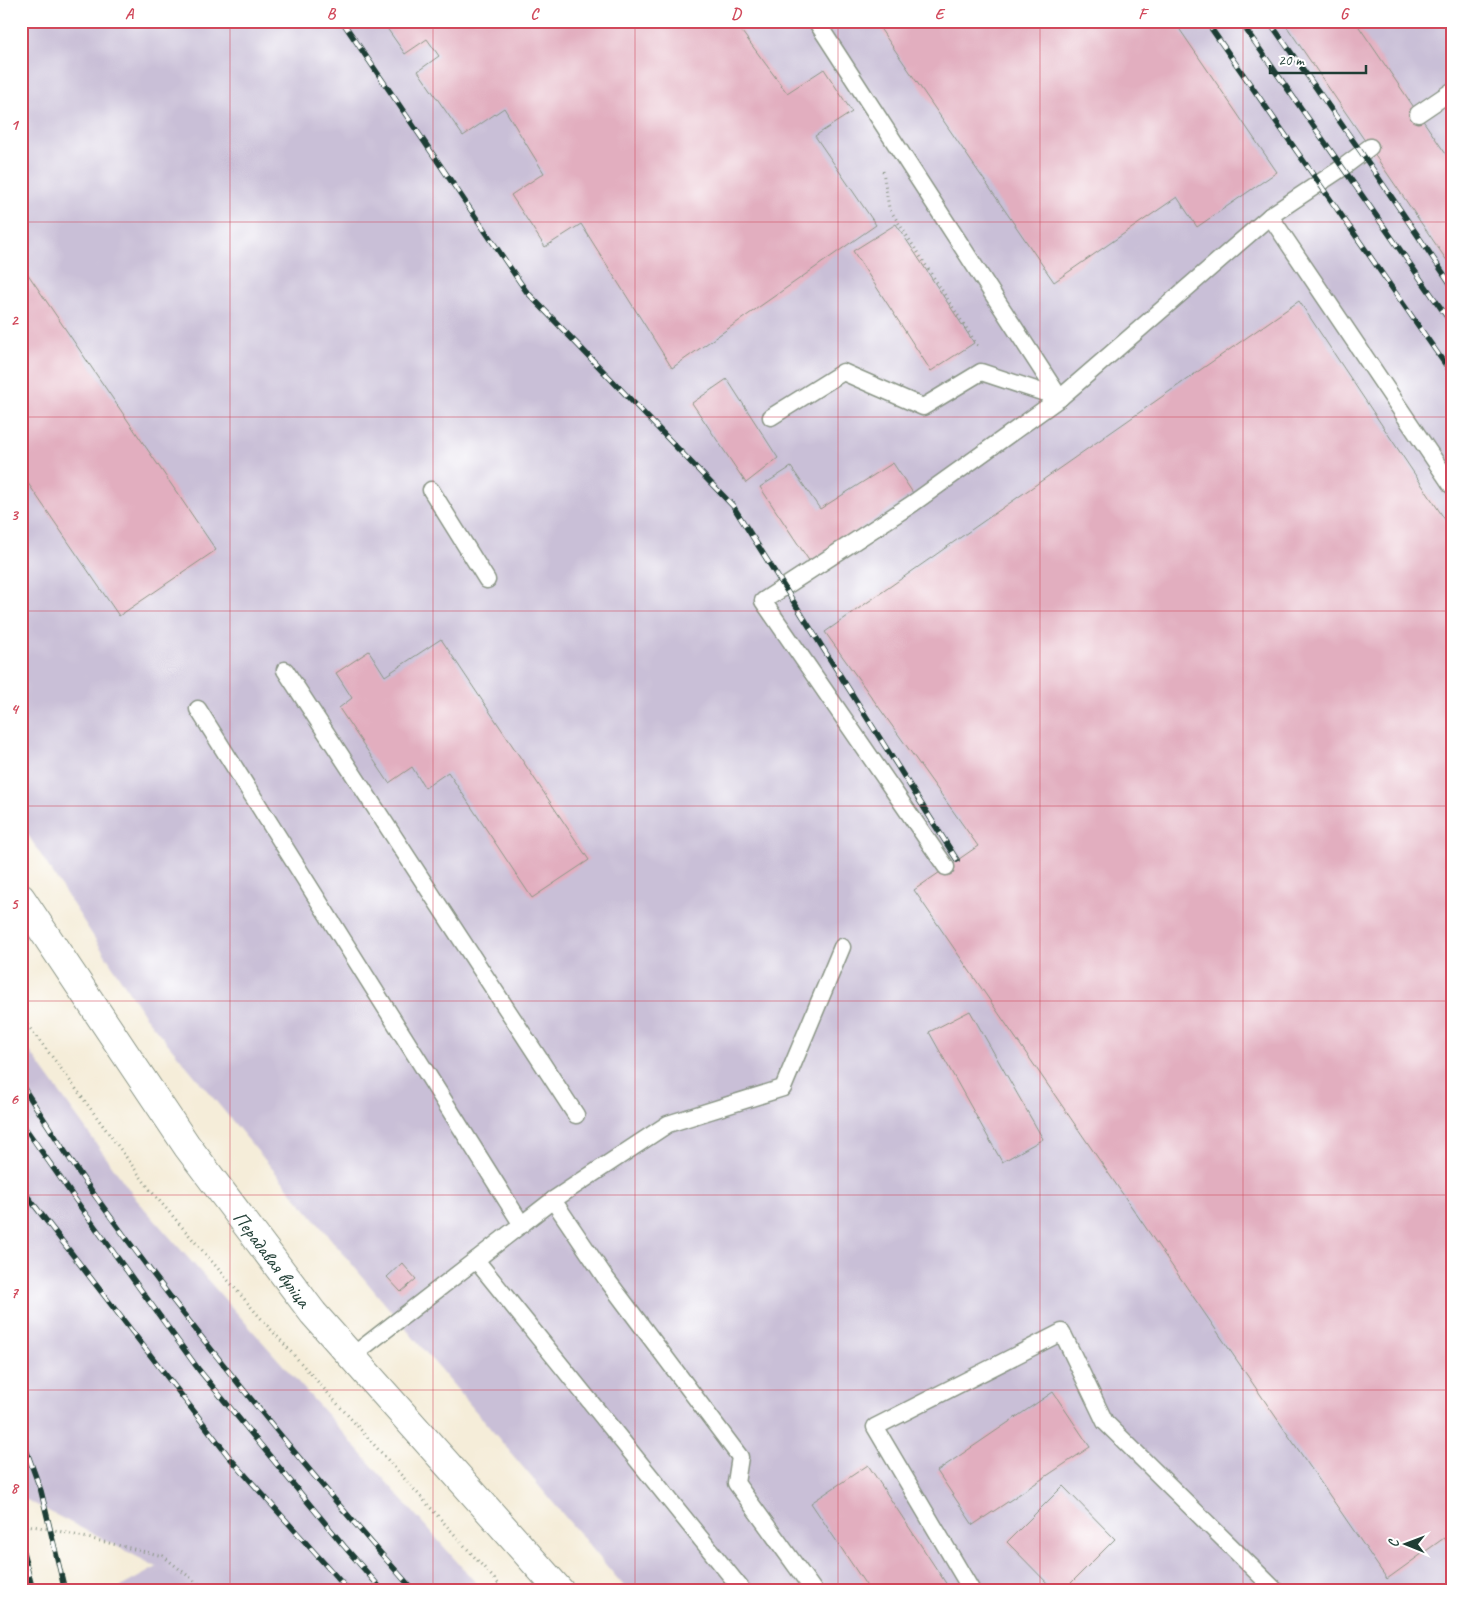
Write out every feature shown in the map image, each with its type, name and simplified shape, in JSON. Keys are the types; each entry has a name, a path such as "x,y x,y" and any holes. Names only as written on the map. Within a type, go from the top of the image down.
{"street":[{"name":"Перадавая вуліца","path":"21,898 186,1146 313,1313 560,1591"}],"lane":[{"path":"816,21 1060,398"},
{"path":"1418,114 1452,91"},
{"path":"946,867 763,601 912,504 1060,398 1270,216 1370,147"},
{"path":"1270,216 1452,486"},
{"path":"771,417 843,372 923,407 981,372 1060,398"},
{"path":"431,490 487,580"},
{"path":"285,670 576,1115"},
{"path":"198,709 522,1225"},
{"path":"352,1356 553,1200 668,1124 783,1088 842,947"},
{"path":"553,1200 606,1278 740,1457 736,1483 814,1591"},
{"path":"476,1260 743,1591"},
{"path":"972,1591 875,1426 1062,1332 1104,1422 1276,1591"}],"path":[{"path":"882,171 889,208 979,347 981,372"},
{"path":"21,1017 57,1062 151,1191 505,1591"},
{"path":"21,1524 163,1556 206,1591"}],"shaded area":[{"path":"21,21 1452,21 1452,1591 628,1591 144,1015 21,824"},
{"path":"21,1039 136,1199 483,1591 113,1591 157,1567 21,1497"}],"building":[{"path":"382,21 734,21 787,93 824,69 852,112 815,136 876,225 672,368 581,224 545,247 511,195 544,173 504,108 463,136 418,71 439,56 427,39 405,54"},
{"path":"875,21 1174,21 1277,172 1197,227 1177,197 1054,282"},
{"path":"1283,21 1355,21 1452,163 1452,268"},
{"path":"896,224 974,343 931,371 853,251"},
{"path":"21,264 216,550 119,616 21,473"},
{"path":"1299,301 1452,530 1452,1549 1444,1538 1387,1579 914,890 978,846 825,632"},
{"path":"727,379 778,458 746,483 692,403"},
{"path":"893,463 913,493 810,562 760,487 791,467 820,509"},
{"path":"441,639 589,860 532,898 448,772 425,788 412,767 389,783 339,708 352,698 336,673 369,651 385,676"},
{"path":"970,1011 1043,1139 1002,1162 929,1032"},
{"path":"402,1263 416,1279 401,1292 387,1277"},
{"path":"1053,1392 1090,1447 973,1525 937,1471"},
{"path":"868,1465 951,1591 870,1591 811,1503"},
{"path":"1063,1486 1115,1539 1063,1591 1055,1591 1007,1542"}],"railway":[{"path":"342,21 526,291 733,506 957,860"},
{"path":"1206,21 1452,374"},
{"path":"1240,21 1452,324"},
{"path":"1269,21 1452,286"},
{"path":"21,1084 86,1183 172,1299 290,1447 414,1591"},
{"path":"21,1122 199,1370 383,1591"},
{"path":"21,1188 230,1458 349,1591"},
{"path":"21,1436 41,1491 65,1591"},
{"path":"21,1544 33,1591"}]}
